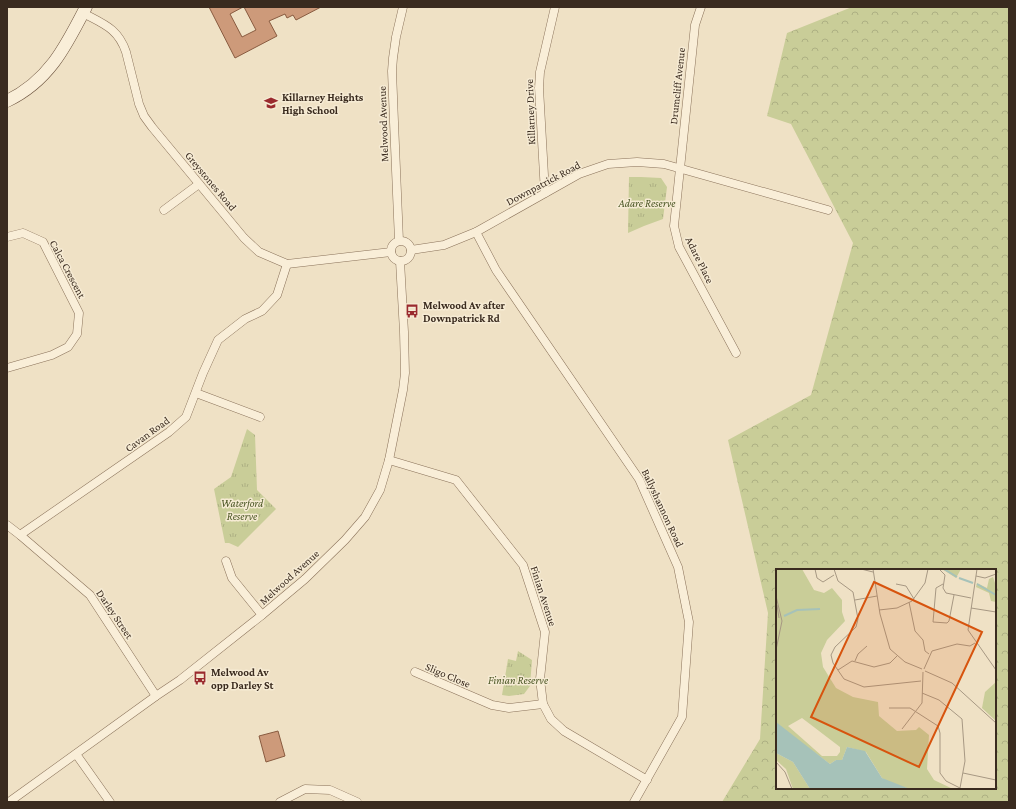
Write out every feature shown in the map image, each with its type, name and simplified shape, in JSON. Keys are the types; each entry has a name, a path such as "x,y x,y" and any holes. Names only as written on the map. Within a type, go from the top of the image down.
{"street":[{"name":"Melwood Avenue","path":"399,241 392,71 396,37 403,7"},
{"name":"Killarney Drive","path":"545,193 539,88 540,72 555,7"},
{"name":"Drumcliff Avenue","path":"680,169 695,25 701,7"},
{"path":"7,101 26,90 43,76 51,67 60,55 84,10"},
{"name":"Greystones Road","path":"84,10 111,29 124,45 139,104 144,116 244,238 259,252 287,264 391,252"},
{"name":"Downpatrick Road","path":"411,250 444,245 476,232 579,174 608,164 637,162 664,164 828,210"},
{"name":"Adare Place","path":"680,169 674,226 679,247 736,353"},
{"path":"164,210 199,184"},
{"name":"Ballyshannon Road","path":"476,232 496,270 639,479 678,567 689,622 682,717 634,802"},
{"name":"Calca Crescent","path":"7,237 23,233 43,242 79,313 77,334 68,347 52,356 7,368"},
{"path":"399,241 409,244 411,250 409,257 403,261 394,258 391,252 394,244 399,241"},
{"name":"Melwood Avenue","path":"9,802 180,680 262,615 305,579 345,540 365,517 380,490 389,460 403,390 405,373 400,261"},
{"name":"Cavan Road","path":"20,535 170,432 186,417 218,340 245,319 262,311 277,295 287,264"},
{"path":"196,393 260,417"},
{"name":"Finian Avenue","path":"389,460 456,480 523,565 545,632 540,679 543,704 551,719 564,731 647,780"},
{"name":"Darley Street","path":"7,524 90,595 156,696"},
{"path":"226,560 232,578 262,615"},
{"name":"Sligo Close","path":"415,672 492,705 509,708 543,704"},
{"path":"76,754 110,802"},
{"path":"280,802 305,789 330,790 357,802"}],"green space":[{"path":"852,7 1009,7 1009,802 722,802 760,739 768,613 728,440 811,395 853,243 791,124 767,116 787,33"},
{"name":"Adare Reserve","path":"629,177 661,178 667,187 663,219 628,233"},
{"name":"Waterford Reserve","path":"247,429 255,435 257,490 276,509 238,547 225,543 214,489 231,477"},
{"name":"Finian Reserve","path":"518,651 532,660 530,686 524,694 509,696 502,695 508,659 516,661"}],"building":[{"path":"209,7 243,7 230,14 242,37 256,30 244,7 321,7 296,20 293,15 287,18 285,14 269,21 277,36 235,58"},
{"path":"278,731 285,756 266,762 259,736"}],"place":[{"name":"Killarney Heights High School","path":"271,103"},
{"name":"Melwood Av after Downpatrick Rd","path":"412,311"},
{"name":"Melwood Av opp Darley St","path":"200,678"}]}
